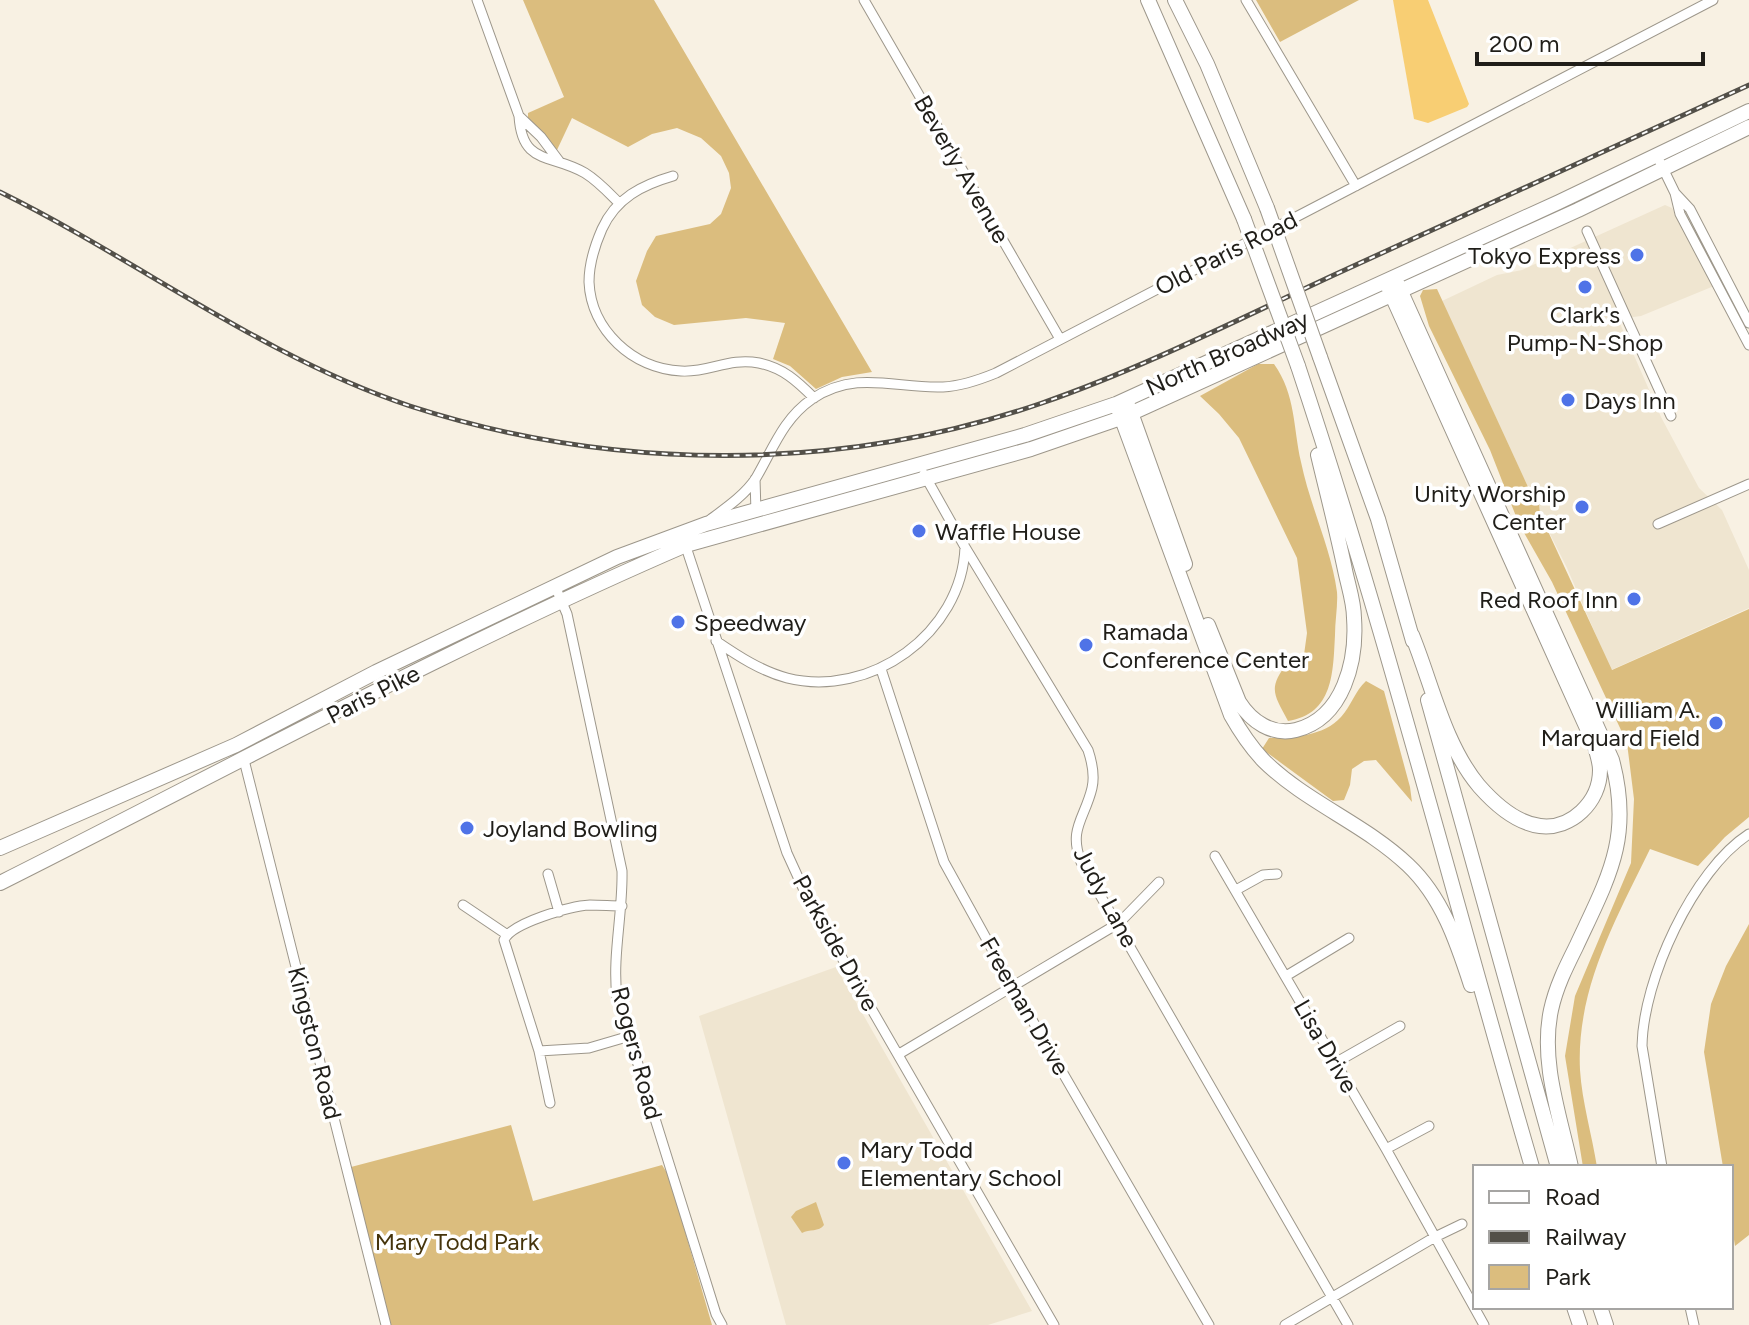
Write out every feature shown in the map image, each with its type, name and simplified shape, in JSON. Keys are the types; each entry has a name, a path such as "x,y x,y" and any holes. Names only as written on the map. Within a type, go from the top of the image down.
{"highway":[{"path":"1148,0 1244,219 1307,393 1391,665 1531,1165"},
{"path":"1175,0 1207,64 1267,208 1378,519 1412,635 1448,781 1557,1165"},
{"name":"North Broadway","path":"1660,162 1749,111"},
{"name":"North Broadway","path":"755,525 1031,449 1660,162 1749,127"},
{"path":"1393,286 1595,746 1599,779 1587,807 1567,822 1540,826 1524,822 1493,800 1465,766 1451,739 1412,635"},
{"path":"1393,286 1612,760 1618,780 1621,828 1613,864 1562,975 1548,1029 1550,1075 1571,1165"},
{"path":"1124,409 1239,702 1245,712 1263,726 1286,731 1308,725 1334,703 1349,675 1355,637 1354,614 1307,393"},
{"path":"1124,409 1236,723 1266,763 1394,853 1426,885 1453,933 1513,1102"},
{"name":"North Broadway","path":"684,539 706,524 752,510 1124,409"},
{"name":"Paris Pike","path":"0,848 236,745 376,672 684,539 755,525"},
{"name":"Paris Pike","path":"0,883 244,760 558,593"},
{"path":"236,745 244,760"}],"street":[{"path":"477,0 519,116 524,143 541,157 559,161 586,174 619,203"},
{"name":"Beverly Avenue","path":"864,0 1060,339"},
{"path":"1246,0 1356,186"},
{"name":"Old Paris Road","path":"706,524 755,479 781,431 799,409 814,398 867,381 925,386 964,384 996,373 1710,1"},
{"path":"519,116 541,137 559,161"},
{"path":"1660,162 1675,193 1680,214 1749,345"},
{"path":"673,176 638,189 619,203 607,219 596,243 589,279 595,308 617,343 645,363 666,370 695,371 737,361 768,365 796,379 814,398"},
{"path":"1675,193 1690,209 1749,323"},
{"path":"1587,231 1671,416"},
{"name":"Judy Lane","path":"922,463 926,480 1088,750 1093,767 1092,788 1075,837 1081,862 1119,923 1348,1325"},
{"path":"755,479 760,494 776,504"},
{"path":"752,510 755,479"},
{"path":"1658,524 1749,484"},
{"path":"744,490 755,525"},
{"name":"Parkside Drive","path":"684,539 787,853 808,899 1054,1325"},
{"path":"716,641 771,673 800,680 845,679 881,669 921,640 949,603 960,581 965,547"},
{"name":"Rogers Road","path":"558,593 567,614 622,871 616,989 716,1314 722,1325"},
{"path":"729,678 734,666 747,661"},
{"name":"Freeman Drive","path":"881,669 944,862 1209,1325"},
{"name":"Kingston Road","path":"244,760 386,1325"},
{"path":"1662,1165 1642,1046 1642,1028 1650,990 1698,887 1719,859 1749,834"},
{"name":"Lisa Drive","path":"1215,856 1473,1305"},
{"path":"548,874 559,912"},
{"path":"1236,890 1263,875 1277,874"},
{"path":"899,1054 1119,923 1159,882"},
{"path":"463,905 506,934"},
{"path":"550,1103 539,1051 504,940 506,934 559,912 588,905 622,906"},
{"path":"1286,976 1349,938"},
{"path":"1335,1063 1400,1026"},
{"path":"539,1051 589,1048 630,1036"},
{"path":"1386,1149 1429,1126"},
{"path":"1285,1325 1462,1224"}],"shaded area":[{"path":"1393,0 1428,0 1469,104 1467,107 1428,123 1414,119"},
{"path":"1665,205 1672,208 1714,286 1641,316 1618,319 1661,417 1699,488 1722,510 1749,570 1749,608 1611,670 1540,514 1538,494 1527,485 1442,301 1497,275 1522,270"},
{"name":"Mary Todd Elementary School","path":"836,967 1032,1311 988,1325 786,1325 699,1016"}],"green space":[{"path":"523,0 654,0 872,372 842,377 816,389 790,366 773,359 785,323 746,318 674,325 655,317 642,305 636,281 656,236 710,224 721,214 731,188 729,173 721,156 701,138 677,128 652,134 628,147 572,118 557,150 528,119 528,113 564,97"},
{"path":"1256,0 1359,0 1280,42"},
{"path":"1437,289 1529,489 1538,493 1540,514 1612,670 1749,609 1749,817 1698,866 1650,849 1612,928 1591,983 1580,1040 1581,1082 1597,1165 1583,1165 1565,1056 1575,996 1631,863 1634,799 1627,743 1552,582 1519,524 1490,450 1429,326 1420,296 1423,290"},
{"path":"1258,364 1274,364 1286,387 1305,478 1337,592 1333,663 1328,689 1314,710 1288,721 1276,697 1275,685 1288,662 1303,662 1307,633 1297,558 1239,438 1200,396"},
{"path":"1366,681 1384,691 1412,802 1376,760 1364,761 1352,769 1344,800 1333,801 1262,749 1269,738 1308,735 1334,723"},
{"path":"1749,924 1749,1235 1735,1246 1733,1165 1723,1165 1704,1052 1711,1004 1726,966"},
{"name":"Mary Todd Park","path":"511,1125 533,1201 662,1165 669,1176 712,1325 390,1325 351,1167"},
{"path":"816,1202 824,1225 802,1233 791,1217 796,1211"}],"railway":[{"path":"0,192 252,335 356,386 410,406 487,428 566,443 646,453 726,456 807,452 887,442 965,426 1080,389 1190,342 1749,85"}],"place":[{"name":"Tokyo Express","path":"1637,255"},
{"name":"Clark's Pump-N-Shop","path":"1585,287"},
{"name":"Days Inn","path":"1568,400"},
{"name":"Unity Worship Center","path":"1582,507"},
{"name":"Waffle House","path":"919,531"},
{"name":"Red Roof Inn","path":"1634,599"},
{"name":"Speedway","path":"678,622"},
{"name":"Ramada Conference Center","path":"1086,645"},
{"name":"William A. Marquard Field","path":"1716,723"},
{"name":"Joyland Bowling","path":"467,828"},
{"name":"Mary Todd Elementary School","path":"844,1163"}]}
